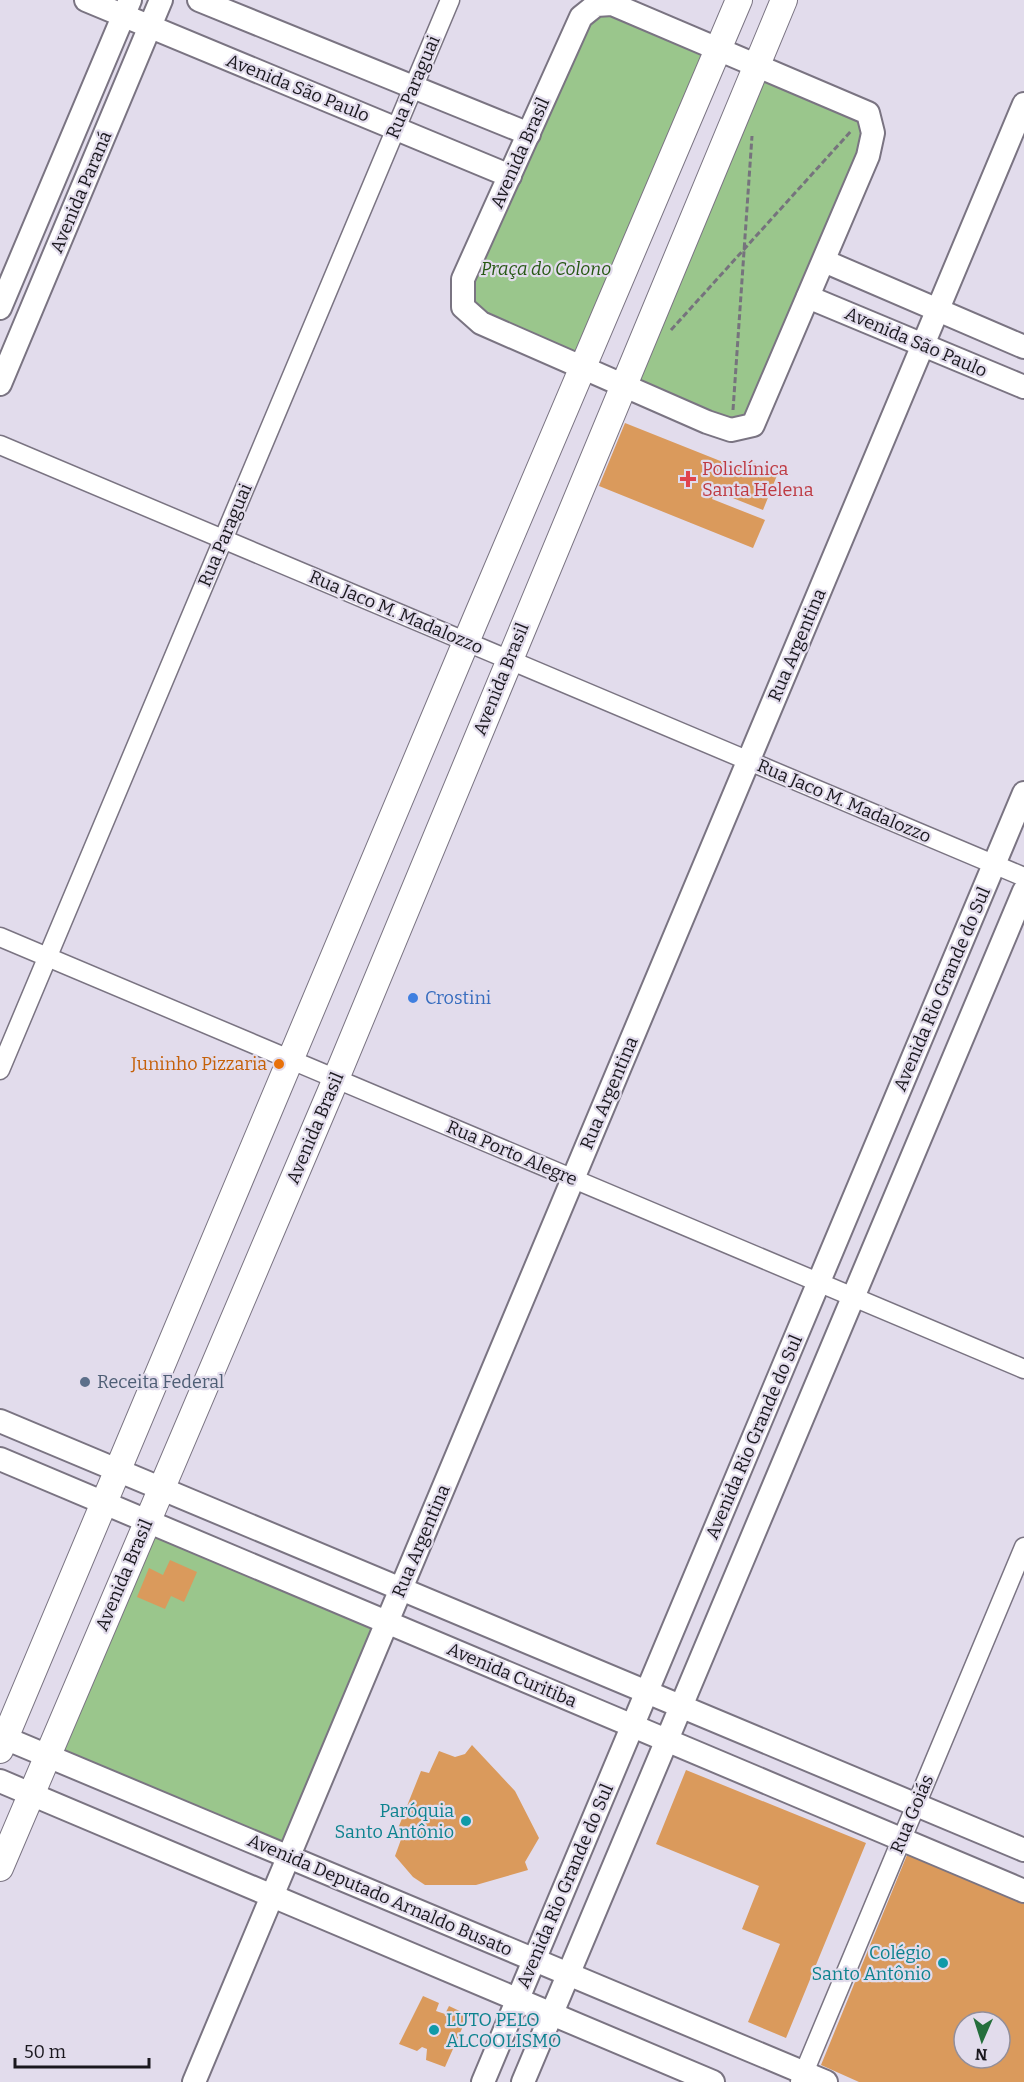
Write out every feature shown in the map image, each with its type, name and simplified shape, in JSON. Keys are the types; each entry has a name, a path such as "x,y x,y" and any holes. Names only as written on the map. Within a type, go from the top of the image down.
{"main road":[{"path":"2,1741 582,367 740,0"},
{"name":"Avenida Brasil","path":"0,1868 336,1079 622,385 784,0"}],"street":[{"name":"Avenida São Paulo","path":"86,0 126,8 150,27 510,176"},
{"name":"Avenida Paraná","path":"0,384 161,0"},
{"path":"200,0 529,134"},
{"name":"Rua Paraguai","path":"0,1070 450,0"},
{"name":"Avenida Brasil","path":"731,430 707,422 481,323 463,307 463,279 581,17 596,5 612,4 867,113"},
{"name":"Avenida Paraná","path":"0,308 126,8"},
{"name":"Rua Argentina","path":"194,2082 1024,104"},
{"path":"731,430 753,425 824,261 868,156 873,133 867,113"},
{"path":"824,261 1024,346"},
{"name":"Avenida São Paulo","path":"808,297 1024,387"},
{"name":"Rua Jaco M. Madalozzo","path":"0,444 1024,877"},
{"name":"Avenida Rio Grande do Sul","path":"483,2082 1024,793"},
{"name":"Avenida Rio Grande do Sul","path":"523,2082 1024,891"},
{"name":"Rua Porto Alegre","path":"0,937 1024,1369"},
{"name":"Avenida Curitiba","path":"0,1421 1024,1850"},
{"name":"Avenida Curitiba","path":"0,1459 1024,1891"},
{"name":"Rua Goiás","path":"802,2077 1024,1547"},
{"name":"Avenida Deputado Arnaldo Busato","path":"2,1741 47,1756 569,1974 802,2077 826,2082"},
{"path":"0,1781 712,2082"}],"path":[{"path":"668,334 867,113"},
{"path":"731,430 752,135"}],"green space":[{"name":"Praça do Colono","path":"611,11 709,53 579,359 483,316 469,302 469,280 586,20"},
{"path":"760,75 859,116 866,134 749,417 736,422 631,382"},
{"path":"149,1528 379,1626 285,1849 57,1749"}],"building":[{"name":"Policlínica Santa Helena","path":"625,423 748,472 752,462 778,473 763,510 715,491 712,499 765,520 753,548 599,486"},
{"path":"170,1560 197,1572 184,1602 171,1596 165,1609 137,1597 149,1568 163,1575"},
{"name":"Paróquia Santo Antônio","path":"472,1745 515,1791 539,1838 525,1862 528,1870 476,1885 425,1885 413,1877 395,1856 403,1834 397,1831 421,1771 429,1773 439,1751 455,1757 465,1754"},
{"path":"686,1770 866,1843 786,2038 748,2022 780,1944 742,1929 759,1886 656,1844"},
{"name":"Colégio Santo Antônio","path":"907,1855 1024,1904 1024,2082 859,2082 821,2065"},
{"name":"LUTO PELO ALCOOLISMO","path":"423,1996 439,2003 436,2011 445,2014 449,2006 468,2015 445,2067 426,2060 427,2049 422,2047 417,2051 399,2044"}],"place":[{"name":"Policlínica Santa Helena","path":"688,479"},
{"name":"Crostini","path":"413,998"},
{"name":"Juninho Pizzaria","path":"279,1064"},
{"name":"Receita Federal","path":"85,1382"},
{"name":"Paróquia Santo Antônio","path":"466,1821"},
{"name":"Colégio Santo Antônio","path":"943,1963"},
{"name":"LUTO PELO ALCOOLISMO","path":"434,2030"}]}
